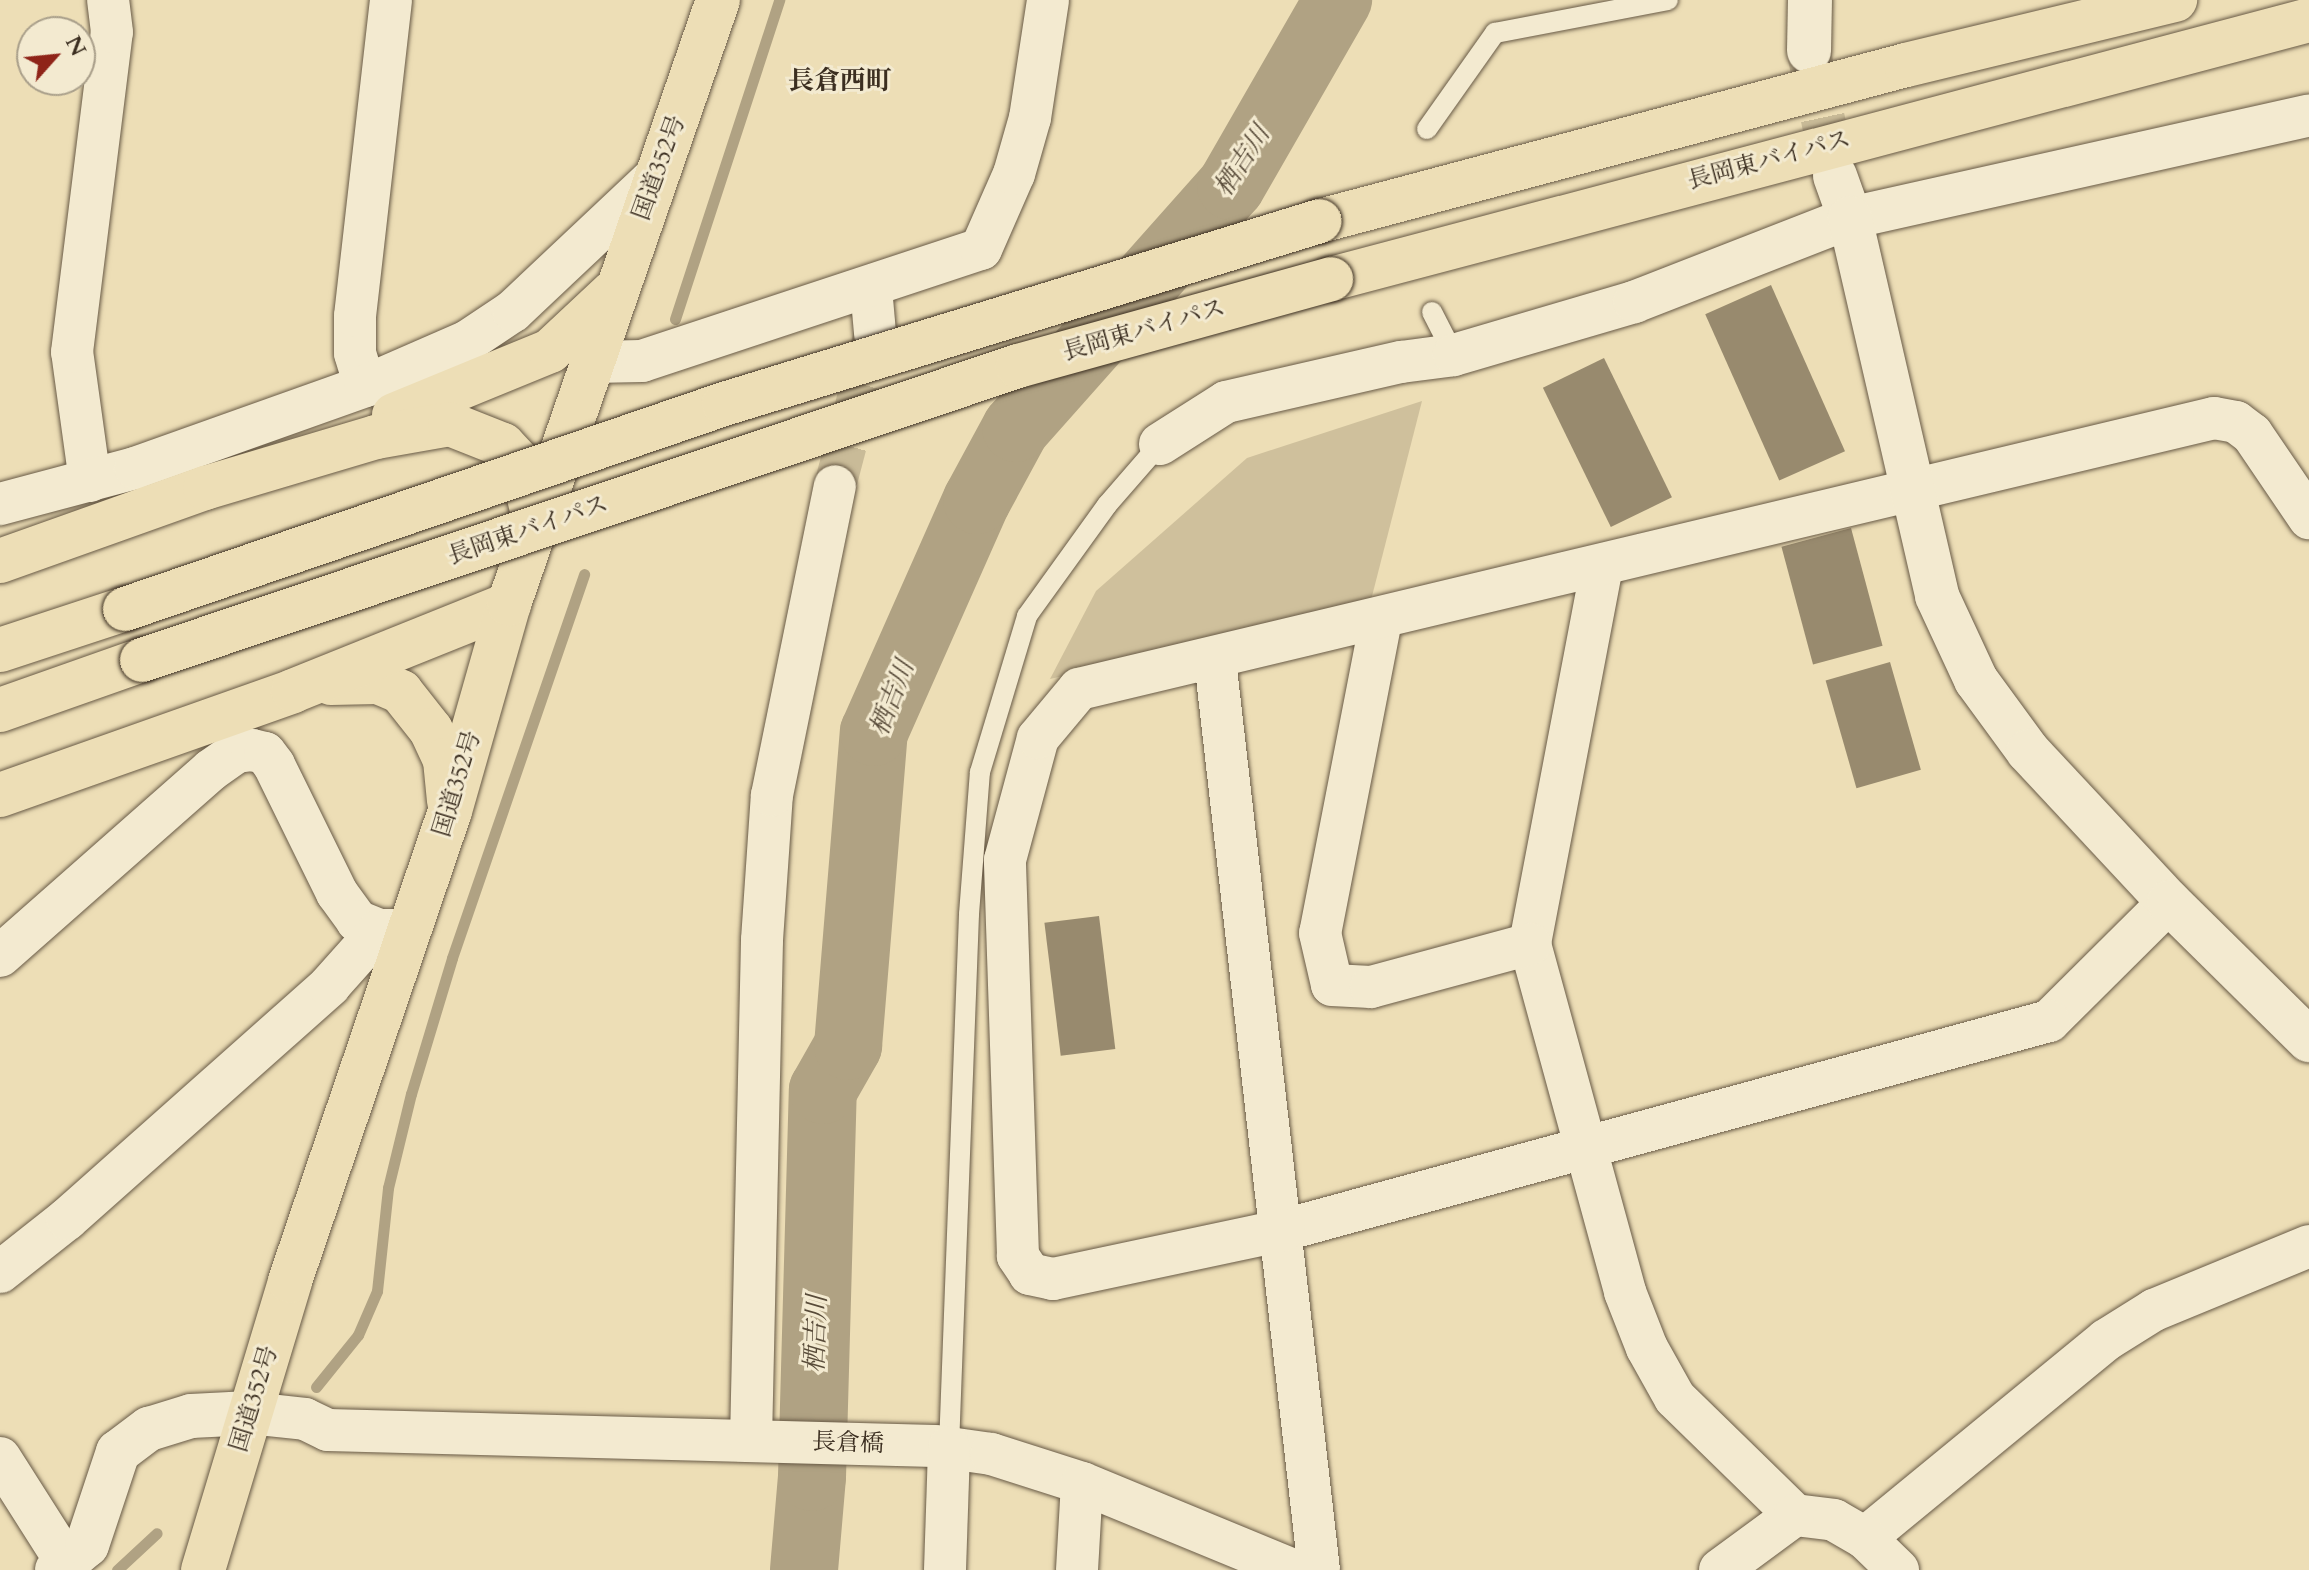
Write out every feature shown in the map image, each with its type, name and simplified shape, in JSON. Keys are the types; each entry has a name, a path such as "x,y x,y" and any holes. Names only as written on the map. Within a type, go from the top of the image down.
{"highway":[{"name":"国道352号","path":"203,1570 394,930 450,811 509,604 532,547 615,291 718,0"},
{"path":"0,650 724,404 1320,221 1906,65 2175,0"},
{"name":"長岡東バイパス","path":"0,710 1018,366 2002,98 2309,20"},
{"path":"2178,55 2309,33"},
{"path":"0,561 205,488 522,365 550,351 615,291"},
{"path":"205,488 376,437 450,424 503,445 521,464 533,513 532,547"},
{"path":"0,795 293,691 509,604"},
{"path":"293,691 351,679 378,682 401,692 431,730 445,760 450,811"}],"street":[{"path":"90,481 72,352 112,32 108,0"},
{"path":"365,386 355,353 355,316 391,0"},
{"path":"593,362 642,361 871,288 981,249 1014,174 1030,118 1048,0"},
{"path":"1809,51 1810,0"},
{"path":"1160,444 1226,402 1401,362 1454,355 1634,302 1850,218 2309,115"},
{"path":"1835,176 1850,218 1937,596 1976,680 2028,751 2169,902 2309,1040"},
{"path":"0,504 90,481 365,386 468,341 513,311 654,178"},
{"path":"871,288 875,333"},
{"path":"2169,902 2049,1021 1284,1230 1053,1279 1030,1274 1018,1256 1005,860 1038,738 1079,689 1215,660 1912,487 2214,418 2236,422 2252,434 2309,518"},
{"path":"756,1441 762,940 772,795 835,486"},
{"path":"1602,566 1530,944 1625,1292 1647,1348 1675,1398 1795,1515 1834,1520 1865,1538 1898,1570"},
{"path":"1381,620 1320,933 1332,985 1371,987 1530,944"},
{"path":"1215,660 1284,1230 1319,1570"},
{"path":"0,956 211,770 237,752 252,750 265,753 274,765 337,893 357,921 394,930"},
{"path":"0,1272 67,1219 394,930"},
{"path":"1865,1538 2106,1340 2154,1310 2309,1246"},
{"path":"0,1458 61,1566 87,1545 118,1452 149,1429 191,1416 250,1413"},
{"name":"長倉橋","path":"250,1413 305,1419 328,1430 942,1447 991,1454 1082,1483 1293,1570"},
{"path":"942,1447 945,1570"},
{"path":"1077,1570 1082,1483"},
{"path":"1720,1570 1795,1515"}],"lane":[{"path":"1427,129 1495,33 1668,0"},
{"path":"1432,312 1454,355"},
{"path":"942,1447 969,914 980,772 1027,616 1107,505 1160,444"}],"shaded area":[{"path":"1422,401 1370,604 1050,679 1096,591 1247,458"}],"building":[{"path":"1771,285 1845,451 1779,481 1705,314"},
{"path":"1604,358 1672,497 1611,527 1543,388"},
{"path":"1851,528 1883,646 1813,664 1781,547"},
{"path":"1890,662 1921,770 1856,788 1826,680"},
{"path":"1099,916 1115,1049 1061,1056 1044,923"}],"waterway":[{"path":"675,319 779,0"},
{"name":"栖吉川","path":"804,1570 812,1477 823,1090 848,1046 874,732 977,500 1016,428 1231,186 1338,0"},
{"path":"316,1387 358,1335 377,1291 388,1188 411,1094 452,958 584,574"},
{"path":"117,1570 157,1533"}],"tunnel":[{"path":"1809,53 1835,176"},
{"path":"835,486 875,333"}],"district":[{"name":"長倉西町","path":"840,81"}]}
